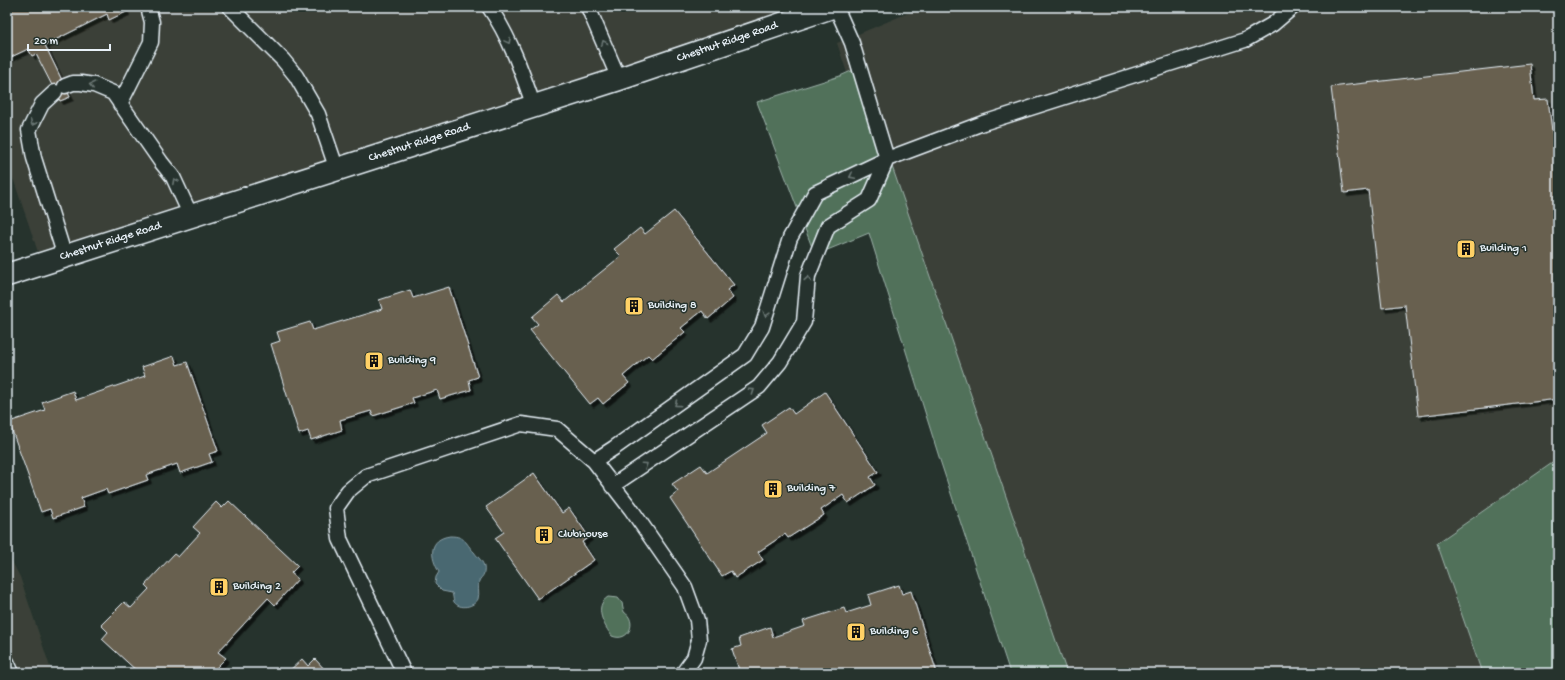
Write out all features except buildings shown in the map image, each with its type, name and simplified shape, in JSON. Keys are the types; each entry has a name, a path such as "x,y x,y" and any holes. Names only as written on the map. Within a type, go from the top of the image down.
{"main road":[{"name":"Chestnut Ridge Road","path":"7,276 534,107 832,7"}],"lane":[{"path":"120,104 151,42 152,22 148,7"},
{"path":"230,7 283,60 296,76 318,114 336,170"},
{"path":"489,7 496,17 516,57 534,107"},
{"path":"588,7 619,79"},
{"path":"612,486 758,387 780,362 804,322 808,276 828,226 869,200 887,159 852,43 836,7"},
{"path":"594,461 619,445 745,355 762,327 790,238 815,193 887,159 983,123 1245,40 1273,24 1293,7"},
{"path":"65,257 34,158 29,130 42,104 60,89 73,83 94,85 113,93 173,177 191,216"},
{"path":"404,673 340,539 336,508 348,491 366,476 521,424 557,429 594,461 631,509 685,587 697,620 699,640 694,658 682,673"},
{"path":"7,662 12,673"}],"shaded area":[{"path":"7,7 832,7 42,264 14,181 7,169"},
{"path":"922,7 1558,7 1558,673 1048,673 837,43"},
{"path":"7,552 20,577 52,673 7,673"}],"green space":[{"path":"858,68 1067,673 1010,673 940,460 869,233 815,255 757,102 840,76"},
{"path":"1558,459 1558,673 1482,673 1437,543"},
{"path":"608,597 618,598 622,603 624,612 630,621 630,630 623,636 612,636 603,622 601,616 601,605"}],"water":[{"path":"450,536 459,537 465,541 482,561 484,566 483,576 478,583 478,599 470,606 460,606 454,602 452,593 442,591 435,584 436,577 439,572 433,555 434,545 443,538"}],"place":[{"name":"Building 1","path":"1466,249"},
{"name":"Building 8","path":"634,306"},
{"name":"Building 9","path":"374,361"},
{"name":"Building 7","path":"773,489"},
{"name":"Clubhouse","path":"544,535"},
{"name":"Building 2","path":"219,587"},
{"name":"Building 6","path":"856,632"}]}
